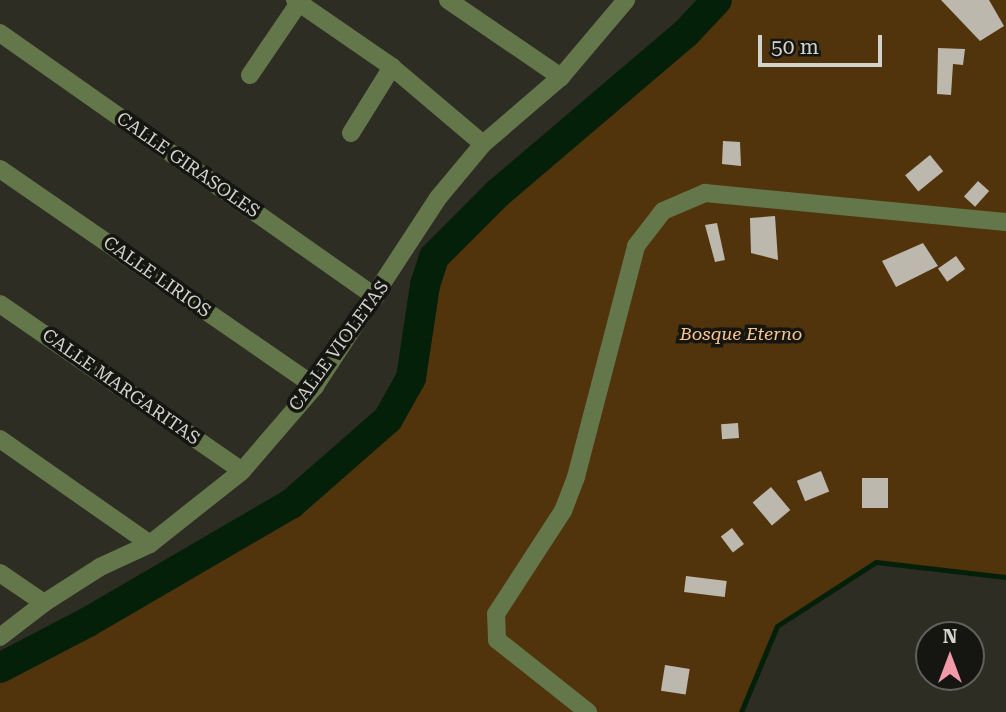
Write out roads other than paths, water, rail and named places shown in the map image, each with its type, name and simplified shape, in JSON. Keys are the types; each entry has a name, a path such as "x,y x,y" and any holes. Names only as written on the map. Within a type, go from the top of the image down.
{"street":[{"path":"448,0 561,78"},
{"path":"250,75 297,2 392,67 483,144"},
{"name":"CALLE VIOLETAS","path":"0,637 44,603 100,567 150,544 242,471 315,386 376,297 438,198 483,144 561,78 621,2"},
{"name":"CALLE GIRASOLES","path":"0,33 376,297"},
{"path":"351,132 392,67"},
{"name":"CALLE LIRIOS","path":"0,169 315,386"},
{"path":"588,712 497,640 494,627 496,614 563,511 576,477 636,246 663,211 705,193 1006,222"},
{"name":"CALLE MARGARITAS","path":"0,304 242,471"},
{"path":"0,439 150,544"},
{"path":"0,573 44,603"}],"waterway":[{"path":"0,668 88,622 291,504 388,419 411,378 425,285 434,257 498,193 686,33 717,0"},
{"path":"741,712 777,626 876,562 1006,577"}],"park label":[{"name":"Bosque Eterno","path":"741,334"}]}
